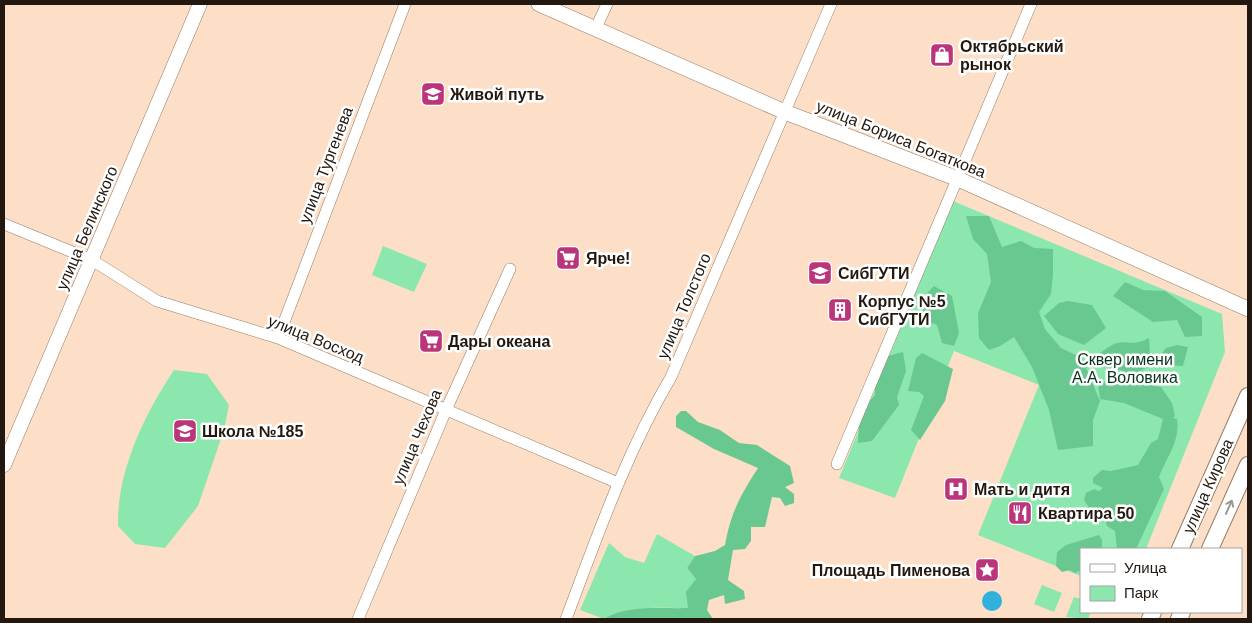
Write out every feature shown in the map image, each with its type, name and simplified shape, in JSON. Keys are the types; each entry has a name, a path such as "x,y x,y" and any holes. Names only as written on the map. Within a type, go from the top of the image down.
{"main road":[{"name":"улица Бориса Богаткова","path":"539,4 786,112 958,179 1248,309"},
{"name":"улица Кирова","path":"1180,548 1248,396"},
{"name":"улица Кирова","path":"1210,548 1248,465"}],"street":[{"name":"улица Белинского","path":"4,465 200,4"},
{"name":"улица Тургенева","path":"278,338 405,4"},
{"path":"595,30 607,4"},
{"name":"улица Толстого","path":"566,619 618,483 647,418 671,377 831,4"},
{"path":"836,464 1031,4"},
{"name":"улица Восход","path":"4,224 92,260 157,301 278,338 618,483"},
{"name":"улица Чехова","path":"358,619 446,410 510,269"}],"green space":[{"name":"Cквер имени А.А. Воловика","path":"953,201 1222,314 1225,352 1146,548 1080,548 1080,576 978,535 1039,385 954,351 895,498 839,478"},
{"path":"966,216 989,216 1002,247 1021,241 1034,248 1053,249 1051,294 1039,312 1045,329 1061,348 1082,358 1100,401 1093,420 1093,446 1058,450 1049,410 1032,367 1014,337 1000,346 989,350 979,338 978,313 991,282 987,254 973,239"},
{"path":"383,246 427,264 414,292 372,275"},
{"path":"1125,282 1143,290 1165,291 1202,317 1202,336 1185,337 1177,320 1153,322 1113,296"},
{"path":"934,286 952,296 959,333 954,346 942,343 937,325 924,320 922,298"},
{"path":"1068,301 1092,305 1106,328 1084,345 1058,334 1044,316 1059,303"},
{"path":"1149,338 1150,356 1146,368 1134,374 1116,369 1111,370 1093,360 1114,344 1121,342 1135,343"},
{"path":"1177,345 1188,347 1183,366 1164,365 1161,354 1166,348"},
{"path":"903,352 906,371 897,397 899,405 872,441 858,443 861,417 866,406 875,395 875,381 884,357"},
{"path":"922,353 953,369 945,401 920,440 911,430 924,396 919,392 908,391 916,358"},
{"path":"174,370 207,374 229,405 224,430 198,506 165,548 135,544 118,526 122,485 134,444 152,406"},
{"path":"1109,381 1134,382 1161,387 1172,403 1175,416 1173,418 1177,419 1175,442 1159,477 1164,489 1136,548 1117,548 1115,531 1107,526 1104,516 1090,509 1084,500 1086,493 1094,489 1099,491 1103,488 1093,483 1093,478 1102,470 1111,471 1138,465 1151,443 1158,439 1163,419 1124,403 1100,399 1098,384"},
{"path":"681,411 686,411 698,422 720,430 739,443 757,445 790,466 794,483 785,487 794,494 794,503 785,506 780,498 772,497 765,527 751,527 751,541 745,549 733,550 728,580 744,591 745,599 725,604 724,595 709,600 707,610 713,619 604,619 613,614 634,609 688,608 686,592 696,579 687,568 695,556 715,551 725,545 730,523 737,505 758,468 714,449 676,427 676,416"},
{"path":"657,534 695,556 687,568 696,579 688,608 634,609 623,611 604,619 580,610 609,543 625,557 644,563"},
{"path":"1099,535 1102,540 1102,548 1080,548 1080,570 1075,573 1070,570 1062,572 1056,566 1057,552 1066,545"},
{"path":"1042,585 1062,593 1054,612 1034,604"},
{"path":"1074,597 1080,599 1080,613 1091,613 1088,619 1066,617"}],"water":[{"path":"992,591 999,594 1002,601 999,608 992,611 985,608 982,601 985,594"}],"place":[{"name":"Октябрьский рынок","path":"942,55"},
{"name":"Живой путь","path":"433,94"},
{"name":"Ярче!","path":"568,258"},
{"name":"СибГУТИ","path":"820,273"},
{"name":"Корпус №5 СибГУТИ","path":"840,310"},
{"name":"Дары океана","path":"431,341"},
{"name":"Школа №185","path":"185,431"},
{"name":"Мать и дитя","path":"956,489"},
{"name":"Квартира 50","path":"1020,513"},
{"name":"Площадь Пименова","path":"987,570"}]}
